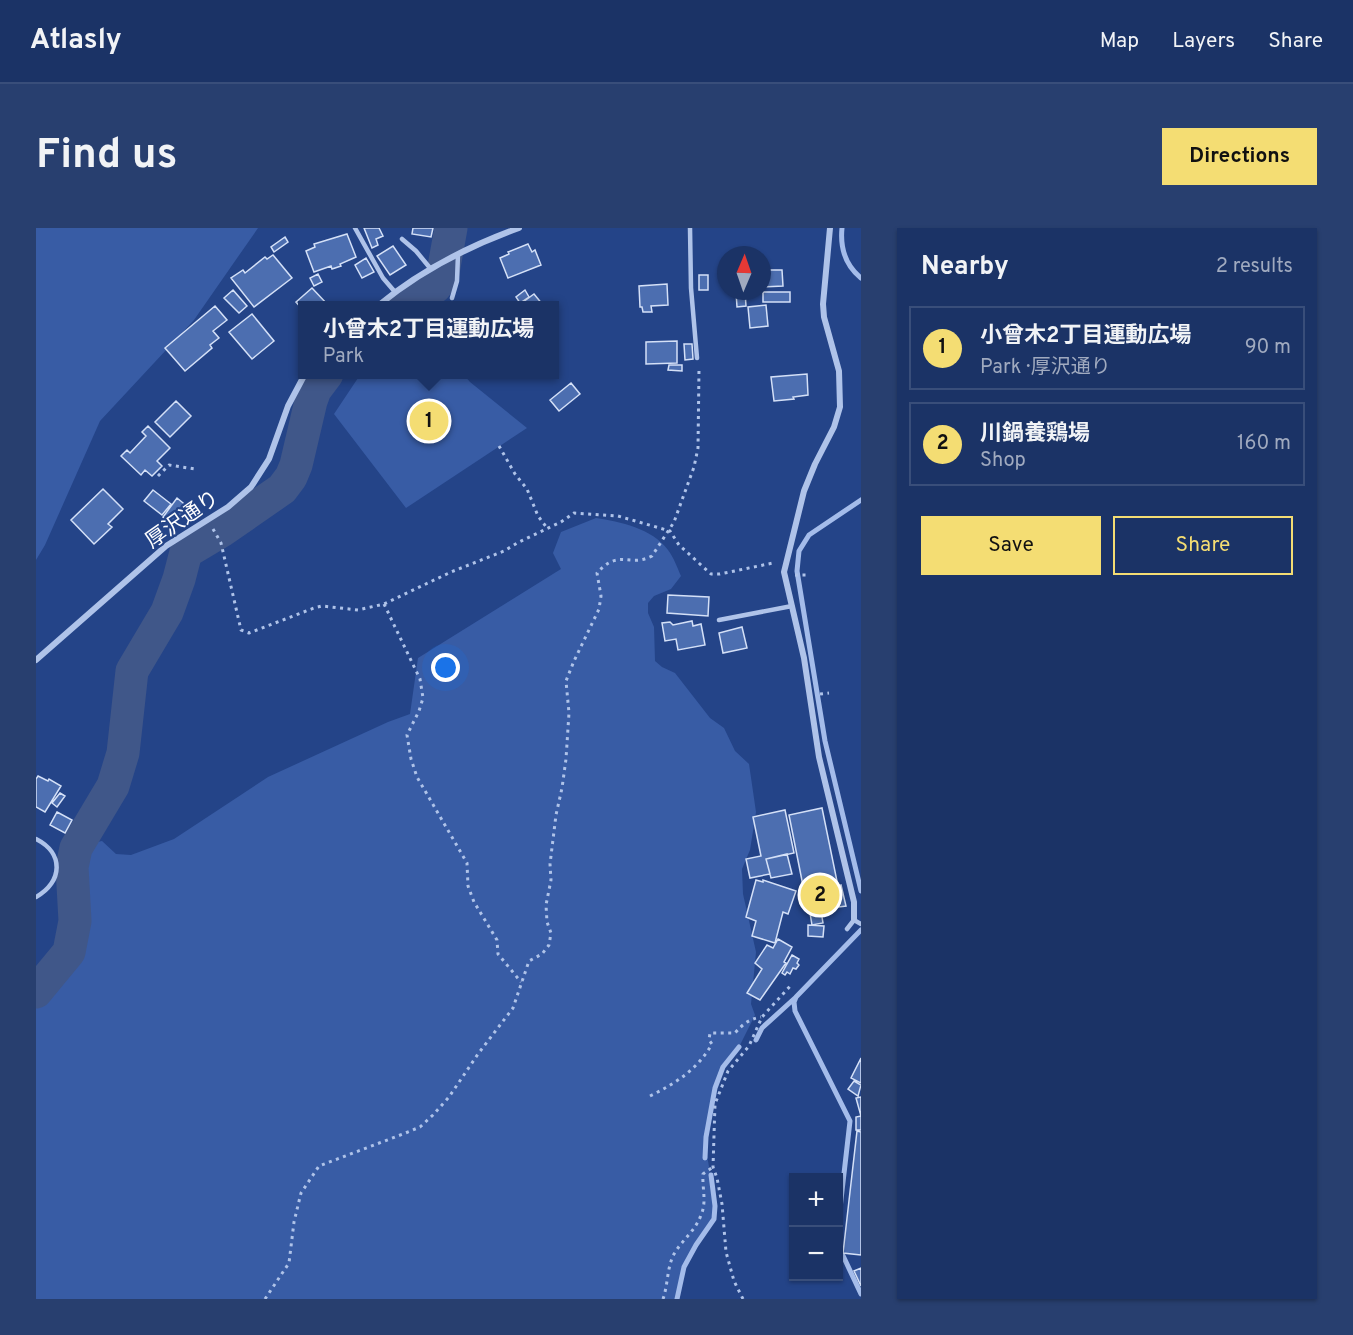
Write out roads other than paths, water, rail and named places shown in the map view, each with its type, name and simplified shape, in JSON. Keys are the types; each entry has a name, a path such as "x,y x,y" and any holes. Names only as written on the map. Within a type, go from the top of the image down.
{"street":[{"path":"385,301 430,268 519,228"},
{"path":"830,228 823,304 824,317 838,371 840,407 834,427 804,491 785,564 785,579 804,658 819,757 858,922"},
{"name":"厚沢通り","path":"36,660 166,546 228,507 246,491 269,459 288,406 303,379"}],"lane":[{"path":"355,228 383,278 395,292"},
{"path":"690,228 691,288 698,358"},
{"path":"402,239 430,268"},
{"path":"452,298 457,280 458,254"},
{"path":"718,620 792,606"},
{"path":"36,839 46,844 51,850 58,870 48,888 36,897"},
{"path":"847,929 858,922"}],"waterway":[{"path":"412,301 435,287 442,278 451,228"},
{"path":"842,228 842,242 847,262 861,278"},
{"path":"36,992 69,952 75,921 72,867 76,848 113,786 123,753 132,671 167,612 186,552 223,530 282,489 296,465 311,401 315,390 323,379"},
{"path":"861,500 809,535 799,551 797,571 825,741 861,891"},
{"path":"843,1182 850,1121 795,1011 794,1002 796,997 861,930"},
{"path":"756,1040 762,1028 795,998"},
{"path":"705,1158 706,1137 715,1088 723,1067 739,1047"},
{"path":"677,1299 684,1267 714,1219 715,1206 711,1175"},
{"path":"843,1256 861,1294"}],"place":[{"name":"小曾木2丁目運動広場","path":"429,421"},
{"name":"川鍋養鶏場","path":"820,895"}]}
